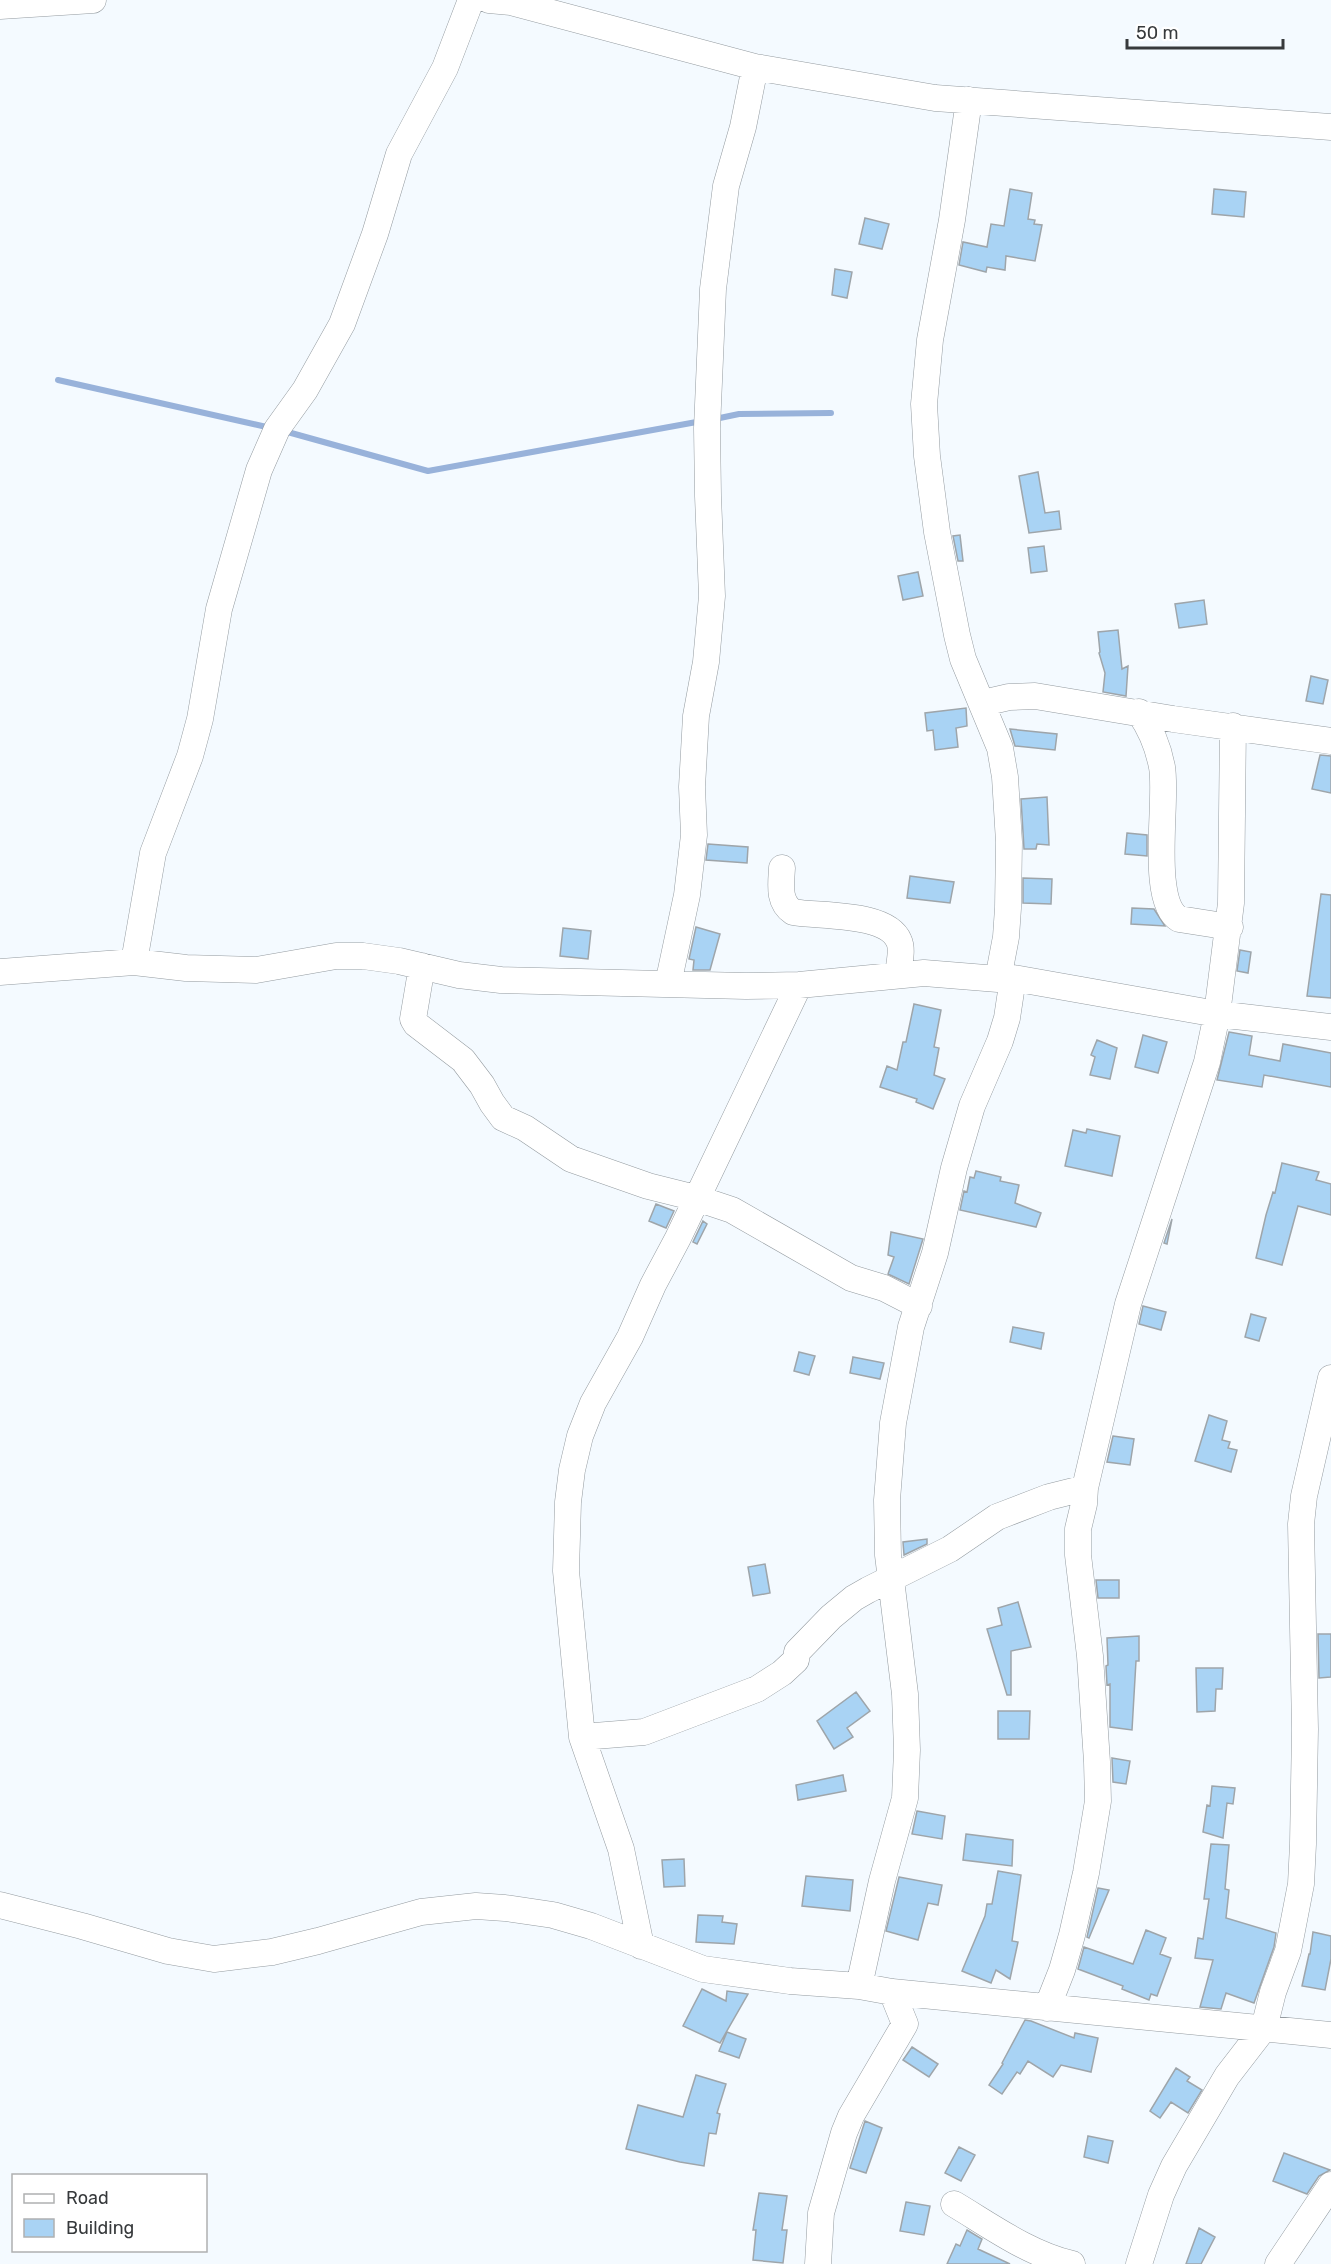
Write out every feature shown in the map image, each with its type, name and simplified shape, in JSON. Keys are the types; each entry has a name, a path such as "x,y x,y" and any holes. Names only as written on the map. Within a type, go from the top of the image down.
{"street":[{"path":"0,6 93,0"},
{"path":"134,962 153,853 190,756 200,718 219,609 259,470 277,429 305,390 342,324 375,234 399,154 445,68 471,0"},
{"path":"503,1 755,67 935,98 1331,127"},
{"path":"668,984 687,895 694,835 692,787 696,716 706,662 712,596 707,428 713,290 726,186 743,127 755,67"},
{"path":"859,1986 882,1881 905,1798 907,1750 905,1695 888,1555 888,1462 893,1423 905,1351 938,1242 954,1168 972,1106 1000,1041 1007,1018 1005,978 1010,842 1005,777 1000,748 963,659 957,635 937,532 927,456 924,404 930,340 952,220 969,100"},
{"path":"983,703 1009,697 1035,696 1331,741"},
{"path":"1139,712 1150,728 1162,767 1162,876 1168,906 1173,915 1179,919 1230,927"},
{"path":"1047,2008 1062,1971 1072,1935 1086,1873 1098,1801 1090,1656 1078,1554 1078,1529 1085,1488 1128,1304 1207,1062 1217,1014 1230,927 1233,726"},
{"path":"782,868 782,896 785,907 793,912 876,922 892,931 899,941 898,974"},
{"path":"0,972 134,962 186,969 256,970 336,956 363,956 459,975 501,980 746,986 799,985 898,974 941,973 1005,978 1217,1014 1331,1027"},
{"path":"422,966 413,1019 416,1024 463,1060 503,1118 525,1128 571,1158 648,1186 732,1210 850,1278 884,1288 919,1306"},
{"path":"641,1946 621,1850 582,1737 566,1570 568,1502 572,1470 580,1436 593,1403 630,1337 799,985"},
{"path":"1139,2264 1161,2195 1174,2166 1227,2076 1264,2028 1273,1992 1288,1951 1301,1884 1305,1729 1301,1524 1310,1470 1331,1378"},
{"path":"582,1737 644,1732 757,1689 790,1666 796,1660 797,1652 831,1617 854,1598 950,1549 997,1517 1049,1497 1085,1488"},
{"path":"0,1905 168,1951 214,1959 284,1949 421,1912 476,1906 554,1915 591,1926 704,1969 790,1981 859,1986 892,1992 1331,2035"},
{"path":"892,1992 905,2024"},
{"path":"818,2264 821,2213 851,2116 905,2024 930,1995"},
{"path":"1278,2264 1331,2185"},
{"path":"954,2204 1010,2237 1051,2258 1071,2264"}],"building":[{"path":"1010,189 1032,193 1028,219 1035,220 1034,224 1042,225 1035,261 1006,256 1005,270 987,267 986,272 959,265 963,242 987,247 991,224 1004,226"},
{"path":"1214,189 1246,192 1244,217 1212,214"},
{"path":"865,218 889,224 882,249 859,244"},
{"path":"835,269 852,272 847,298 832,295"},
{"path":"1038,472 1045,513 1059,511 1061,529 1029,533 1019,476"},
{"path":"960,535 963,561 958,561 953,536"},
{"path":"1044,546 1047,571 1031,573 1028,548"},
{"path":"918,572 923,596 903,600 898,576"},
{"path":"1204,600 1207,624 1179,628 1175,604"},
{"path":"1118,630 1122,669 1128,666 1126,696 1103,692 1105,673 1099,653 1098,632"},
{"path":"1311,676 1328,680 1323,704 1306,701"},
{"path":"966,708 967,726 956,728 958,747 935,750 933,730 927,731 925,713"},
{"path":"1010,729 1057,734 1055,750 1015,746"},
{"path":"1320,755 1331,756 1331,793 1312,789"},
{"path":"1047,797 1049,845 1037,844 1036,849 1024,849 1021,799"},
{"path":"1127,833 1147,835 1147,856 1125,854"},
{"path":"708,844 748,847 747,863 706,860"},
{"path":"910,876 954,882 950,903 907,898"},
{"path":"1023,878 1052,879 1051,904 1023,903"},
{"path":"1321,894 1331,895 1331,998 1307,996"},
{"path":"1132,908 1154,909 1165,926 1131,924"},
{"path":"696,927 720,934 710,970 693,970 694,960 689,959"},
{"path":"563,928 591,931 588,959 560,956"},
{"path":"1240,950 1251,952 1248,973 1237,971"},
{"path":"914,1004 941,1010 934,1047 939,1048 934,1075 945,1079 933,1109 916,1102 917,1099 880,1087 887,1066 897,1070"},
{"path":"1229,1032 1252,1036 1249,1055 1280,1061 1283,1044 1331,1053 1331,1087 1264,1075 1262,1087 1217,1080"},
{"path":"1143,1035 1167,1042 1158,1073 1135,1067"},
{"path":"1097,1040 1117,1048 1110,1079 1090,1075 1095,1057 1091,1055"},
{"path":"1087,1129 1120,1136 1112,1176 1065,1166 1073,1130 1086,1133"},
{"path":"1282,1163 1319,1172 1316,1180 1331,1184 1331,1215 1298,1206 1282,1265 1256,1258"},
{"path":"976,1171 1001,1177 1000,1181 1019,1185 1015,1203 1041,1213 1036,1227 960,1210 964,1191 967,1192 970,1177 974,1178"},
{"path":"656,1204 674,1211 666,1228 649,1221"},
{"path":"1172,1219 1167,1244 1164,1243"},
{"path":"703,1221 707,1224 697,1244 693,1242"},
{"path":"891,1232 923,1239 909,1284 888,1274 894,1257 888,1255"},
{"path":"1143,1306 1166,1312 1161,1330 1139,1324"},
{"path":"1251,1314 1266,1318 1259,1341 1245,1337"},
{"path":"1013,1327 1044,1333 1041,1349 1010,1342"},
{"path":"799,1352 815,1356 809,1375 794,1371"},
{"path":"853,1357 884,1363 880,1379 850,1373"},
{"path":"1209,1415 1227,1421 1222,1440 1230,1442 1228,1448 1237,1450 1231,1472 1195,1461"},
{"path":"1113,1436 1134,1439 1130,1465 1107,1462"},
{"path":"927,1539 927,1544 904,1555 903,1542"},
{"path":"765,1564 770,1593 753,1596 748,1567"},
{"path":"1096,1580 1119,1580 1119,1598 1098,1598"},
{"path":"1018,1602 1031,1647 1011,1651 1011,1695 1007,1695 987,1629 1002,1625 998,1608"},
{"path":"1318,1634 1331,1634 1331,1677 1319,1678"},
{"path":"1139,1636 1139,1661 1136,1661 1132,1730 1110,1727 1110,1684 1107,1685 1106,1666 1108,1665 1107,1638"},
{"path":"1196,1668 1223,1668 1222,1689 1216,1689 1215,1711 1197,1712"},
{"path":"856,1692 870,1711 847,1728 853,1737 834,1749 817,1721"},
{"path":"998,1711 1030,1711 1029,1739 998,1739"},
{"path":"1112,1758 1130,1761 1126,1784 1113,1782"},
{"path":"843,1775 846,1791 798,1800 796,1785"},
{"path":"1212,1786 1235,1788 1233,1804 1227,1803 1223,1838 1203,1832 1207,1805 1210,1806"},
{"path":"917,1811 945,1816 942,1839 912,1834"},
{"path":"966,1834 1013,1840 1012,1866 963,1860"},
{"path":"1211,1844 1229,1845 1225,1889 1229,1890 1226,1918 1276,1933 1274,1947 1254,2003 1226,1993 1221,2009 1200,2007 1213,1960 1195,1958 1198,1938 1203,1939 1209,1899 1204,1899"},
{"path":"684,1859 685,1886 664,1887 662,1860"},
{"path":"998,1871 1021,1875 1012,1941 1018,1942 1010,1979 996,1970 991,1983 962,1971 985,1916 987,1904 992,1904"},
{"path":"806,1876 853,1880 850,1911 802,1906"},
{"path":"899,1877 942,1885 938,1905 928,1903 918,1940 886,1931"},
{"path":"1098,1888 1109,1890 1089,1938 1087,1937"},
{"path":"698,1915 723,1916 722,1922 737,1924 734,1944 696,1942"},
{"path":"1146,1930 1166,1938 1160,1954 1171,1958 1157,1996 1151,1994 1149,2000 1122,1989 1123,1986 1078,1969 1084,1947 1133,1964"},
{"path":"1313,1932 1331,1936 1331,1959 1325,1990 1302,1986"},
{"path":"702,1989 726,2001 727,1991 748,1994 720,2043 683,2026"},
{"path":"1025,2020 1074,2038 1075,2033 1098,2038 1091,2072 1061,2065 1053,2077 1028,2061 1020,2074 1017,2072 1002,2094 989,2085 1003,2064"},
{"path":"727,2032 746,2039 739,2058 719,2051"},
{"path":"912,2047 938,2064 929,2077 903,2060"},
{"path":"1176,2068 1190,2077 1187,2081 1202,2090 1188,2113 1171,2102 1160,2118 1150,2111"},
{"path":"696,2075 726,2084 717,2113 720,2114 716,2134 709,2133 704,2166 626,2149 638,2105 683,2117"},
{"path":"865,2121 882,2128 866,2173 850,2168"},
{"path":"1088,2136 1113,2141 1108,2163 1084,2157"},
{"path":"959,2147 975,2155 961,2181 945,2173"},
{"path":"1284,2153 1330,2170 1319,2176 1307,2194 1273,2181"},
{"path":"759,2193 787,2196 782,2230 787,2230 783,2263 753,2260 756,2230 753,2230"},
{"path":"906,2202 930,2206 924,2235 900,2231"},
{"path":"1199,2228 1215,2237 1201,2264 1186,2264"},
{"path":"967,2230 982,2239 978,2249 1010,2264 947,2264 956,2244 960,2246"}],"waterway":[{"path":"58,380 271,428"},
{"path":"715,419 739,414 831,413"},
{"path":"284,431 428,471 702,421"}]}
